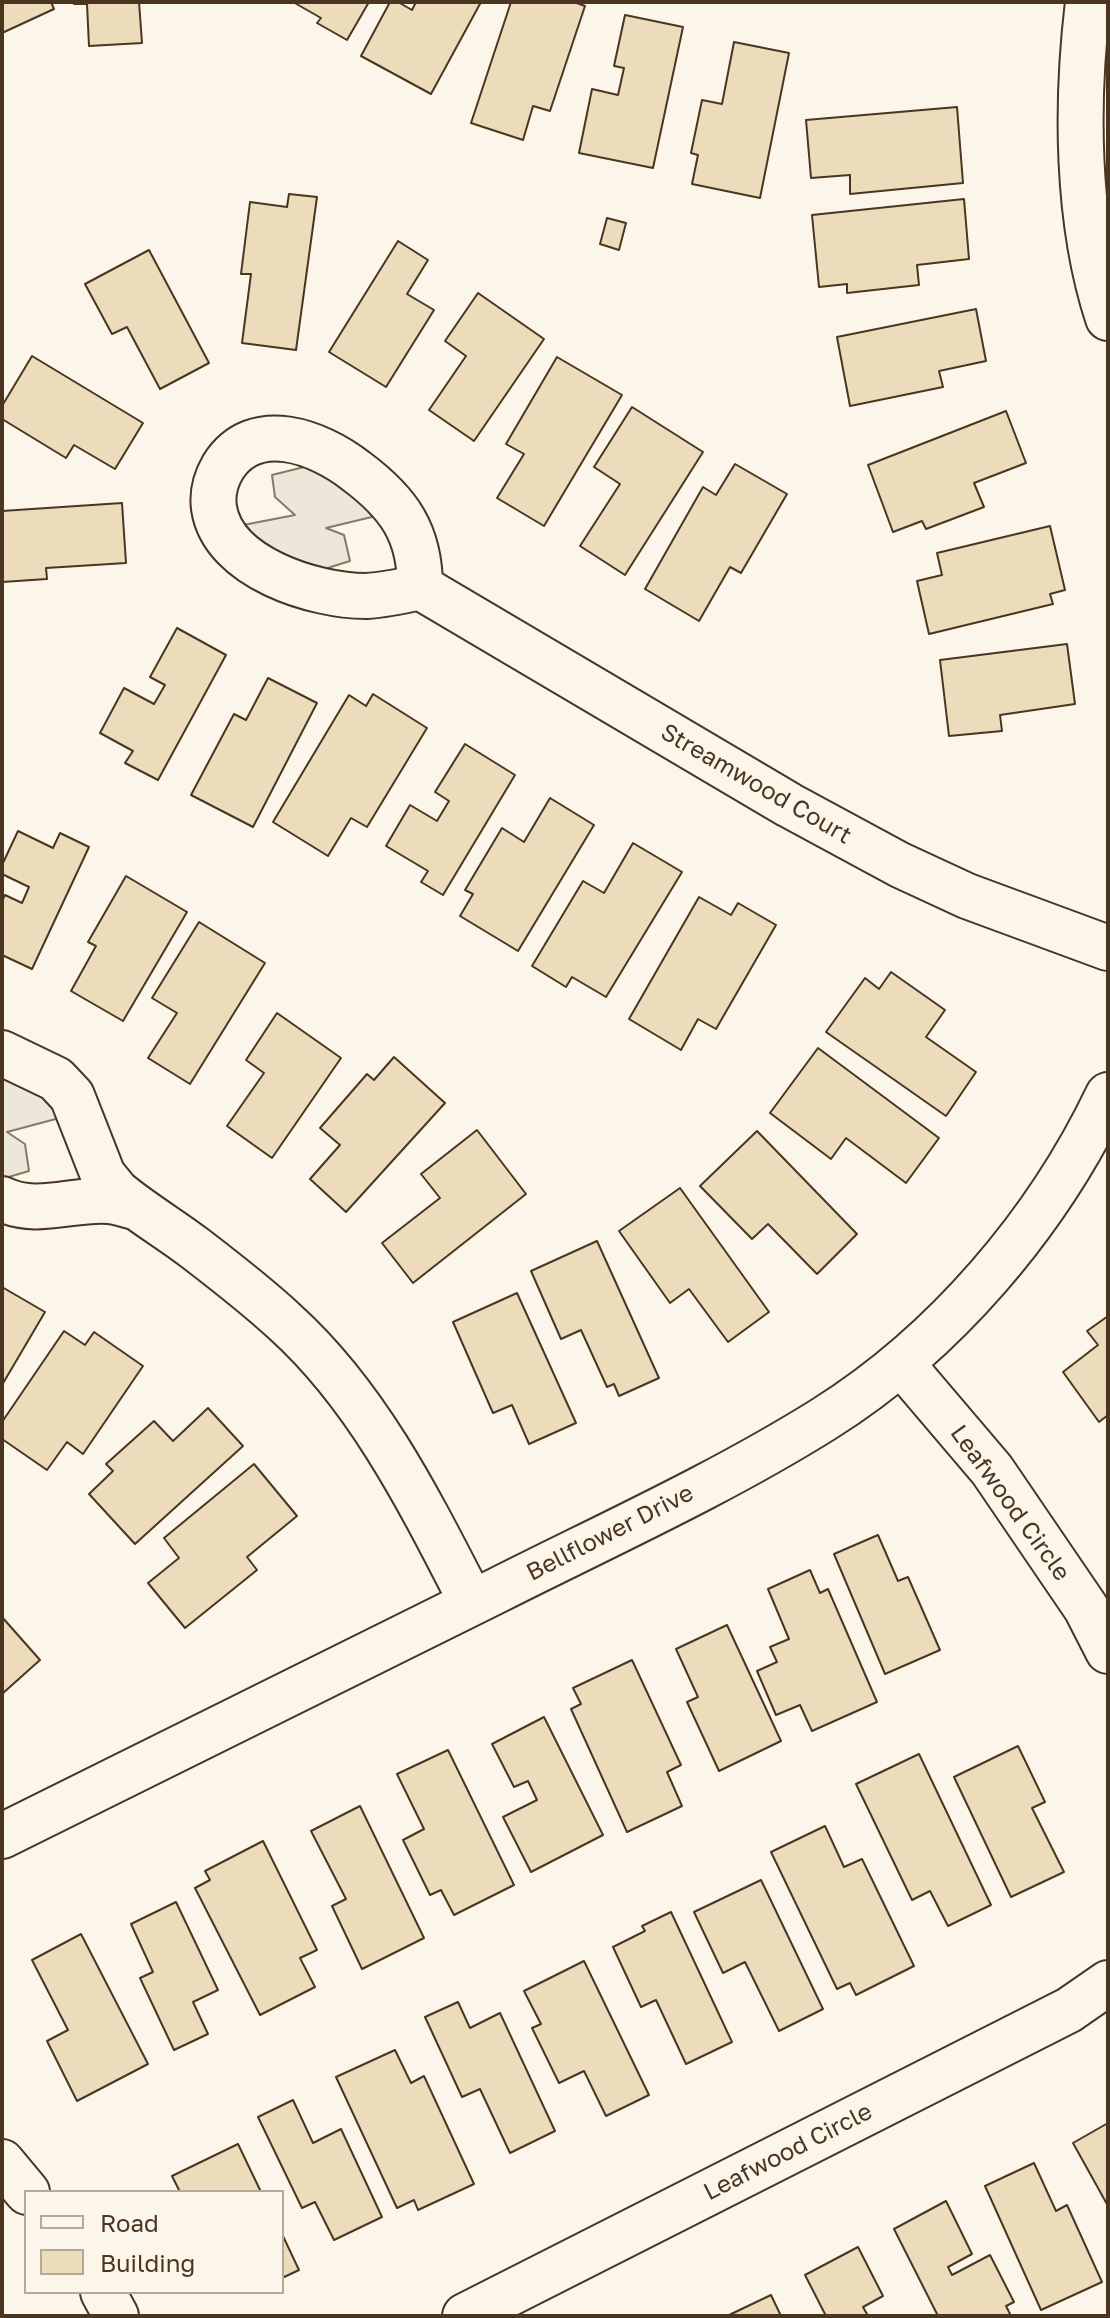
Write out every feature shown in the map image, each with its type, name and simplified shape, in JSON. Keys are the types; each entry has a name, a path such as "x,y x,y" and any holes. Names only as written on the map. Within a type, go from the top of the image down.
{"street":[{"path":"1088,2 1081,59 1086,209 1098,288 1108,318"},
{"path":"265,437 283,439 305,442 324,450 354,469 384,493 403,517 420,560 420,587 366,596 330,592 300,586 248,559 230,544 220,528 214,508 216,484 231,455 265,437"},
{"name":"Streamwood Court","path":"420,587 777,798 900,865 967,896 1108,948"},
{"path":"2,1053 64,1085 72,1096 103,1175 117,1192 245,1288 286,1322 321,1359 368,1421 420,1502 472,1603"},
{"name":"Bellflower Drive","path":"2,1836 472,1603 771,1450 825,1418 901,1363 977,1289 1020,1240 1054,1193 1108,1095"},
{"path":"2,1199 26,1206 110,1201 134,1207"},
{"name":"Leafwood Circle","path":"901,1363 992,1470 1069,1581 1108,1651"},
{"name":"Leafwood Circle","path":"465,2316 1069,2010 1108,1983"},
{"path":"2,2162 25,2190"},
{"path":"104,2294 116,2316"}],"shaded area":[{"path":"324,462 380,515 326,528 344,535 350,561 302,576 238,526 295,515 275,497 272,475"},
{"path":"2,1070 28,1081 67,1116 7,1132 25,1144 29,1171 2,1179"}],"building":[{"path":"2,2 51,2 54,9 2,33"},
{"path":"74,2 139,2 142,43 89,46 87,4"},
{"path":"293,2 369,2 347,40 317,23 321,18"},
{"path":"390,2 398,2 412,10 416,2 481,2 431,94 361,56"},
{"path":"511,2 574,2 585,6 550,111 533,106 523,140 471,123"},
{"path":"625,15 683,27 653,168 579,153 592,89 618,95 624,68 614,66"},
{"path":"734,42 789,53 760,198 692,184 698,155 691,153 702,100 722,104"},
{"path":"957,107 963,183 850,194 850,175 811,178 806,120"},
{"path":"289,194 317,197 296,350 242,343 251,274 241,274 250,202 287,207"},
{"path":"964,199 969,259 917,265 919,285 847,293 847,284 819,287 812,215"},
{"path":"607,218 626,223 619,250 600,244"},
{"path":"398,241 428,260 407,294 434,310 386,387 329,352"},
{"path":"149,250 209,363 160,389 127,327 112,334 85,284"},
{"path":"478,293 544,339 474,441 429,410 466,356 445,341"},
{"path":"976,309 986,361 939,371 943,387 850,406 837,337"},
{"path":"32,356 143,423 115,469 74,445 66,458 2,419 2,406"},
{"path":"557,357 622,395 544,526 497,498 524,454 506,444"},
{"path":"632,407 703,452 625,575 580,546 620,484 594,467"},
{"path":"1006,411 1026,463 974,483 984,507 926,529 922,521 893,532 868,465"},
{"path":"735,464 787,494 741,573 730,567 699,621 645,589 703,487 716,495"},
{"path":"122,503 126,563 46,568 47,579 2,582 2,511"},
{"path":"1050,526 1065,590 1050,594 1053,604 929,634 917,581 942,575 937,553"},
{"path":"177,628 226,655 158,780 125,763 133,751 100,733 124,688 154,704 165,685 150,677"},
{"path":"1067,644 1075,704 1000,715 1002,731 949,736 940,660"},
{"path":"268,678 317,703 253,827 191,795 234,714 246,720"},
{"path":"373,694 427,728 367,827 351,818 328,856 273,822 349,695 366,706"},
{"path":"465,744 515,775 443,895 421,882 428,871 386,846 410,805 437,821 449,801 435,792"},
{"path":"550,798 594,825 518,951 460,916 473,894 465,890 502,828 524,842"},
{"path":"18,831 53,848 60,833 89,847 32,969 2,955 2,901 5,895 22,903 29,887 2,874 2,865"},
{"path":"633,843 682,872 606,997 572,977 566,987 532,966 583,881 604,893"},
{"path":"126,876 187,912 123,1021 71,991 96,946 88,942"},
{"path":"699,897 731,915 738,903 776,925 716,1029 698,1019 681,1050 629,1019"},
{"path":"199,922 265,963 190,1084 148,1058 177,1013 152,998"},
{"path":"891,972 945,1010 926,1037 976,1072 946,1116 826,1032 865,978 879,989"},
{"path":"277,1013 341,1058 272,1158 227,1126 264,1073 246,1060"},
{"path":"818,1048 939,1138 906,1183 846,1138 831,1159 770,1113"},
{"path":"394,1057 445,1103 346,1212 310,1179 340,1145 320,1128 367,1074 374,1080"},
{"path":"477,1130 526,1194 413,1283 382,1243 440,1198 421,1174"},
{"path":"757,1131 857,1234 817,1274 768,1224 752,1239 700,1186"},
{"path":"680,1188 769,1312 728,1342 689,1289 670,1303 619,1231"},
{"path":"597,1241 659,1378 619,1396 614,1384 607,1387 581,1330 561,1339 531,1271"},
{"path":"2,1287 45,1312 2,1385"},
{"path":"517,1293 576,1423 529,1444 512,1405 493,1413 453,1322"},
{"path":"1108,1316 1108,1415 1099,1422 1063,1372 1098,1345 1087,1331"},
{"path":"64,1331 85,1345 94,1332 143,1366 83,1454 67,1442 47,1470 2,1439 2,1422"},
{"path":"208,1408 243,1446 135,1544 89,1494 113,1471 106,1464 154,1421 173,1441"},
{"path":"254,1464 297,1516 247,1557 257,1570 185,1628 148,1583 179,1558 164,1538"},
{"path":"878,1535 898,1581 908,1577 940,1650 885,1674 834,1554"},
{"path":"810,1570 820,1593 828,1589 877,1702 812,1731 800,1705 776,1715 757,1671 777,1662 770,1647 789,1639 768,1589"},
{"path":"2,1617 40,1660 2,1694"},
{"path":"727,1625 781,1741 719,1771 687,1702 698,1697 676,1649"},
{"path":"632,1660 681,1765 667,1772 682,1806 627,1832 571,1709 581,1704 573,1688"},
{"path":"544,1717 603,1835 531,1872 503,1817 537,1800 528,1781 514,1787 492,1744"},
{"path":"1018,1746 1045,1802 1032,1808 1064,1872 1011,1897 954,1777"},
{"path":"448,1750 514,1885 454,1915 441,1890 430,1895 403,1840 424,1829 397,1774"},
{"path":"919,1754 991,1905 948,1926 930,1891 912,1900 856,1784"},
{"path":"360,1806 424,1938 362,1969 332,1906 346,1899 311,1831"},
{"path":"825,1826 844,1867 862,1859 914,1966 856,1995 850,1983 837,1989 771,1852"},
{"path":"263,1841 317,1950 300,1958 315,1987 260,2015 195,1888 210,1880 205,1871"},
{"path":"761,1880 823,2009 779,2031 745,1962 723,1973 694,1912"},
{"path":"176,1902 218,1990 193,2002 208,2034 174,2050 140,1978 153,1972 131,1924"},
{"path":"671,1912 732,2042 686,2064 656,2000 641,2007 613,1947 645,1931 642,1926"},
{"path":"81,1934 148,2064 77,2101 47,2041 68,2030 32,1960"},
{"path":"584,1961 649,2095 606,2116 584,2071 559,2083 532,2028 541,2024 524,1991"},
{"path":"458,2002 470,2028 500,2013 555,2131 510,2153 480,2089 462,2097 425,2017"},
{"path":"395,2050 411,2083 424,2076 474,2184 418,2210 414,2200 397,2208 336,2077"},
{"path":"293,2100 313,2143 341,2129 382,2217 334,2240 315,2202 302,2208 258,2117"},
{"path":"1108,2123 1108,2206 1073,2143"},
{"path":"238,2144 260,2190 179,2190 172,2176"},
{"path":"1034,2163 1056,2211 1067,2205 1102,2282 1041,2310 985,2186"},
{"path":"946,2201 972,2254 948,2267 952,2275 990,2255 1014,2302 1006,2306 1011,2316 938,2316 894,2229"},
{"path":"284,2238 299,2270 284,2277"},
{"path":"858,2247 883,2296 863,2307 868,2316 826,2316 805,2275"},
{"path":"771,2295 781,2316 727,2316"}]}
